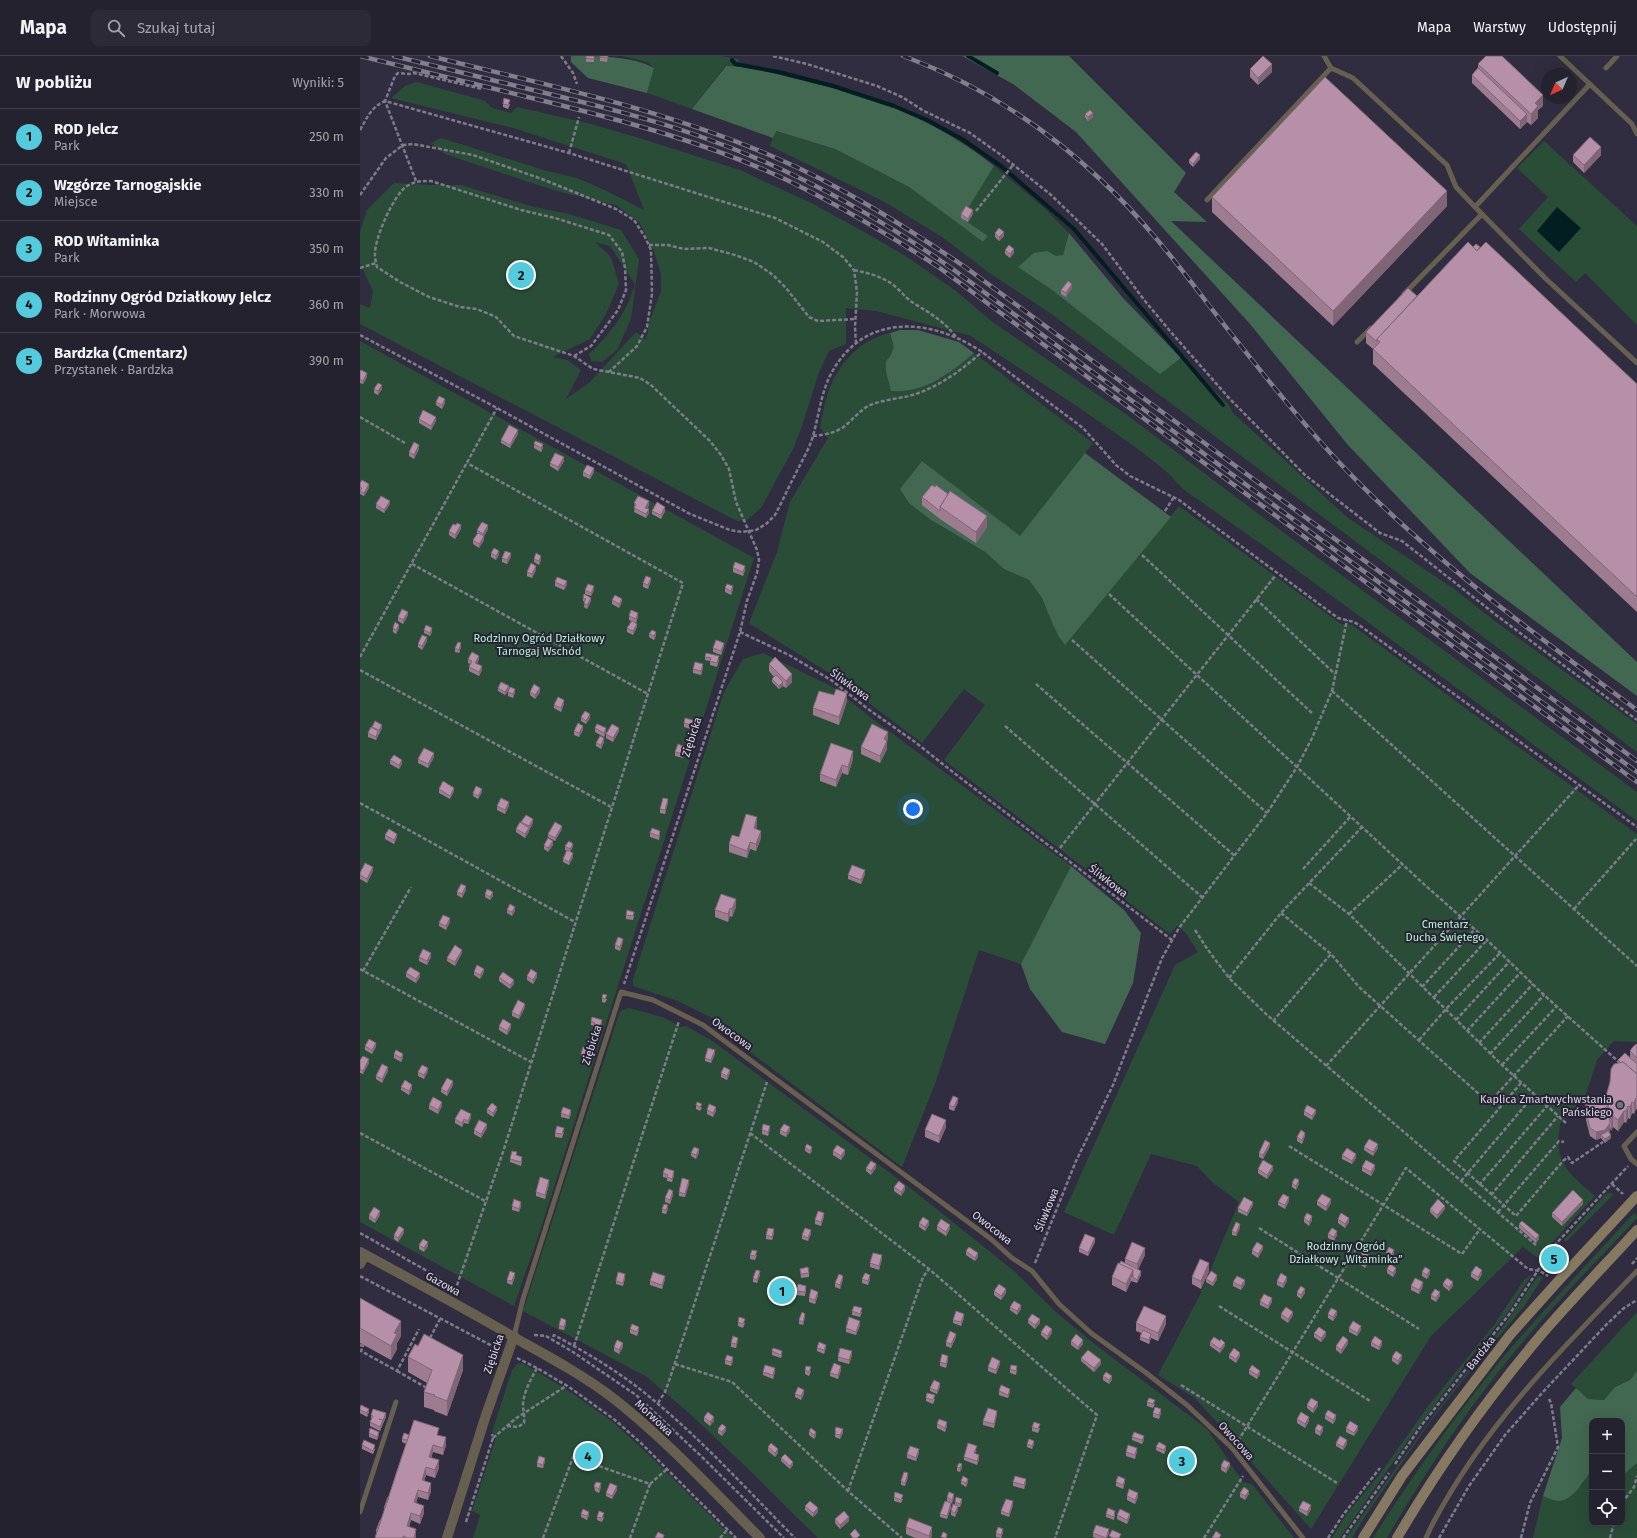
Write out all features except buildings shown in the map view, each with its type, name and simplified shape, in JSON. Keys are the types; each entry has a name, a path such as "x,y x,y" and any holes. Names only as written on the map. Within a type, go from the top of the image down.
{"main road":[{"name":"Bardzka","path":"1363,1538 1402,1476 1510,1335 1637,1196"},
{"path":"1397,1538 1417,1503 1482,1408 1542,1334 1637,1230"}],"street":[{"name":"Gazowa","path":"362,1257 450,1301 514,1336"},
{"name":"Ziębicka","path":"447,1538 488,1410 514,1336"},
{"name":"Morwowa","path":"514,1336 584,1378 628,1410 760,1538"}],"lane":[{"path":"1324,56 1331,68 1353,78 1447,165 1456,187 1475,207 1545,278 1637,363"},
{"path":"1560,56 1632,124 1637,134"},
{"path":"1606,68 1617,56"},
{"path":"1207,200 1331,68"},
{"path":"1475,207 1590,84"},
{"path":"1400,298 1482,214"},
{"path":"1357,342 1373,325"},
{"name":"Owocowa","path":"621,992 653,1000 703,1025 991,1239 1012,1258 1032,1271 1059,1304 1085,1328 1187,1405 1232,1448 1303,1538"},
{"name":"Ziębicka","path":"514,1336 523,1299 621,992"},
{"path":"1637,1132 1624,1146 1631,1159 1637,1164"},
{"path":"1426,1538 1461,1475 1489,1434 1524,1392 1637,1271"},
{"path":"360,1512 396,1402"}],"path":[{"path":"561,56 573,73 577,84"},
{"path":"773,56 807,64 877,86 902,97 924,111 970,133 1013,165 1050,194 1102,244 1144,300 1170,331 1228,396 1305,475 1380,533 1402,541 1496,615 1637,720"},
{"path":"416,181 385,101 395,76 398,73 414,73 482,89"},
{"path":"360,130 371,111 378,104 385,101 569,153 775,218 823,242 844,257 854,270 857,292 856,344"},
{"path":"569,153 579,117"},
{"path":"360,195 386,158 403,145 412,144 473,155 586,196 616,209 634,220 649,245 652,261 652,294 647,327 637,346 608,372"},
{"path":"976,211 1013,165"},
{"path":"574,356 591,346 618,310 626,290 625,268 622,252 608,235 555,218 514,208 431,181 416,181 405,186 392,205 380,232 374,254 377,267 400,282 429,297 460,307 477,310 496,317 514,336 574,356 593,369 640,378 652,385 710,441 721,455 729,469 736,502 748,532"},
{"path":"649,245 668,245 684,248 709,248 735,255 754,262 773,275 786,288 809,317 818,321 856,318"},
{"path":"360,268 376,263"},
{"path":"854,270 886,279 908,300 938,319 951,330 956,337"},
{"path":"360,335 690,514 737,532 756,530 766,524 775,515 813,436 829,378 841,358 856,344 876,333 900,326 926,327 956,337 982,352 1083,428 1116,465 1130,476 1174,497 1339,619 1360,624 1637,827"},
{"path":"813,436 826,434 842,428 859,412 877,402 914,394 944,382 982,352"},
{"path":"360,657 497,408"},
{"path":"360,417 405,443"},
{"path":"450,1301 461,1276 487,1202 683,583 467,463"},
{"path":"1165,511 1174,497"},
{"name":"Ziębicka","path":"621,992 740,632 747,601 757,573 759,560 757,550 748,532"},
{"path":"1142,555 1314,714"},
{"path":"412,564 648,694"},
{"path":"1060,848 1275,576"},
{"path":"1109,594 1426,886 1501,952 1544,995 1621,1064"},
{"path":"1256,599 1336,674"},
{"path":"1172,940 1179,928 1267,813 1297,767 1312,738 1332,690 1347,620"},
{"name":"Śliwkowa","path":"740,632 789,655 831,680 916,742 964,781 1172,940 1162,958 1113,1085 1076,1161 1032,1271"},
{"path":"1072,640 1267,813"},
{"path":"360,670 613,808"},
{"path":"1036,684 1235,856"},
{"path":"1332,690 1637,966"},
{"path":"1005,726 1203,898"},
{"path":"1326,1066 1579,785"},
{"path":"360,803 575,922"},
{"path":"1303,869 1350,816"},
{"path":"1229,978 1282,913 1362,827"},
{"path":"1574,909 1636,839"},
{"path":"1349,914 1403,864"},
{"path":"1309,883 1349,914 1490,1054 1566,1123"},
{"path":"410,887 361,970 531,1062"},
{"path":"1282,913 1330,954 1359,987 1381,1005 1489,1103 1568,1016"},
{"path":"1195,930 1229,978 1273,1021 1536,1245"},
{"path":"1422,987 1475,930"},
{"path":"1434,997 1487,940"},
{"path":"1419,1040 1446,1009 1501,952"},
{"path":"1273,1021 1330,954"},
{"path":"1456,1020 1510,962"},
{"path":"1467,1031 1521,972"},
{"path":"1479,1043 1533,984"},
{"path":"1490,1054 1544,995"},
{"path":"1502,1065 1557,1006"},
{"path":"574,1346 677,1026"},
{"path":"658,1403 665,1392 675,1364 767,1081"},
{"path":"1521,1083 1454,1161 1466,1174 1516,1216 1563,1161 1568,1157 1572,1163 1603,1142"},
{"path":"1461,1180 1534,1095"},
{"path":"1479,1185 1547,1106"},
{"path":"1491,1195 1558,1116"},
{"path":"360,1133 487,1202"},
{"path":"750,1133 929,1269 1097,1415 1054,1538"},
{"path":"1498,1212 1559,1141 1564,1142"},
{"path":"1289,1146 1462,1254 1480,1229"},
{"path":"1343,1538 1421,1426 1510,1312 1553,1247 1629,1165"},
{"path":"1238,1441 1406,1168 1528,1269 1544,1272 1557,1283"},
{"path":"1612,1184 1620,1191"},
{"path":"1259,1228 1419,1330"},
{"path":"360,1233 436,1276 455,1290"},
{"path":"848,1491 923,1277 929,1269"},
{"path":"360,1276 500,1350"},
{"path":"1439,1538 1468,1486 1505,1435 1606,1325 1624,1308 1636,1301"},
{"path":"1218,1306 1370,1401"},
{"path":"430,1338 440,1319"},
{"path":"396,1371 419,1329"},
{"path":"553,1337 554,1335 595,1358 658,1403 687,1429 796,1538"},
{"path":"546,1336 595,1365 636,1395 702,1456 784,1538"},
{"path":"360,1345 363,1346 361,1351 430,1389"},
{"path":"516,1358 537,1368 566,1386 615,1420 667,1469 736,1538"},
{"path":"675,1364 732,1382 848,1491 902,1538"},
{"path":"507,1426 518,1428 524,1423 525,1412 523,1405 528,1383 537,1368"},
{"path":"1181,1385 1337,1483"},
{"path":"493,1438 525,1412 566,1386"},
{"path":"1521,1538 1530,1503 1558,1447 1551,1403 1549,1399"},
{"path":"543,1538 573,1456 650,1484"},
{"path":"1328,1538 1343,1515 1380,1468"},
{"path":"630,1538 650,1484 667,1469"},
{"path":"1625,1499 1634,1487 1637,1476"},
{"path":"1204,1538 1241,1478"},
{"path":"1610,1538 1613,1526"},
{"path":"720,1538 728,1529"}],"green space":[{"path":"571,56 625,59 636,61 654,68 647,93 588,78 571,62"},
{"path":"622,56 721,56 739,59 737,66 725,66 692,109 647,93 654,68 647,62"},
{"path":"962,56 1069,56 1186,173 1174,192 1207,222 1171,221 1637,662 1637,696 1470,573 1347,444 1250,324 1076,132 1013,84"},
{"path":"726,66 745,67 764,71 861,95 886,104 919,119 965,145 994,166 962,218 988,236 983,242 909,187 835,149 776,131 773,138 692,109"},
{"path":"417,82 485,101 492,108 511,113 517,107 591,124 740,170 813,204 907,257 956,291 990,320 1127,415 1257,513 1637,792 1637,821 1271,551 1183,489 1167,472 1138,449 1084,411 971,336 876,311 846,308 846,344 829,351 819,372 793,449 761,508 747,520 737,521 360,324 360,304 370,308 373,291 360,263 360,232 367,210 394,183 461,185 534,207 569,214 621,230 639,259 631,319 617,350 602,362 591,361 589,354 605,338 623,314 635,284 610,246 595,242 611,257 619,284 606,314 590,339 553,357 567,360 581,370 566,399 589,383 636,332 646,340 650,320 661,291 661,274 654,251 639,222 616,205 544,187 445,154 431,143 441,138 547,171 577,178 644,210 626,164 513,128 391,98 405,86"},
{"path":"775,131 835,149 909,187 983,242 988,236 968,222 966,210 994,166 1042,206 1069,233 1063,255 1019,267 1052,290 1160,373 1181,358 1228,404 1233,413 1348,518 1454,589 1496,622 1637,724 1637,752 1050,313 988,272 942,237 883,201 770,146"},
{"path":"1544,141 1637,226 1637,325 1585,273 1576,282 1519,229 1548,197 1517,168"},
{"path":"1069,233 1123,298 1181,358 1160,374 1052,290 1018,267 1034,253 1047,251 1056,256 1063,255"},
{"path":"900,330 918,330 959,342 974,353 936,381 915,389 891,391 886,372 886,361 893,351 890,333"},
{"path":"890,333 893,351 886,361 886,372 889,384 941,379 974,353 1093,443 1020,537 922,461 931,520 985,552 1004,569 1029,580 1042,598 1059,637 1065,644 1179,506 1341,624 1352,625 1637,834 1637,1042 1614,1041 1597,1060 1585,1097 1560,1124 1559,1130 1560,1155 1563,1162 1572,1175 1595,1196 1538,1258 1523,1247 1431,1336 1311,1529 1238,1447 1239,1443 1235,1438 1233,1440 1195,1398 1158,1375 1199,1297 1239,1202 1213,1183 1197,1166 1151,1154 1114,1235 1064,1212 1175,965 1198,952 1185,932 1177,926 1170,934 944,760 985,705 964,689 922,743 829,673 749,623 777,552 790,502 828,438 820,427 831,385 841,367 854,352 871,340"},
{"name":"Rodzinny Ogród Działkowy Tarnogaj Wschód","path":"360,341 754,558 541,1228 514,1306 360,1222"},
{"path":"1085,453 1171,517 1065,645 1053,625 1042,598 1029,580 1004,569 985,552 931,520 909,503 900,489 922,461 1020,536"},
{"path":"763,653 833,687 874,720 1071,866 1021,964 979,950 935,1084 902,1167 717,1027 714,1019 678,1001 633,986 633,979 724,692 743,659"},
{"path":"1071,866 1124,910 1141,933 1133,983 1105,1044 1062,1032 1030,989 1021,964"},
{"path":"629,1008 665,1018 680,1027 686,1026 714,1042 909,1187 1014,1271 1058,1314 1097,1346 1207,1429 1243,1482 1252,1484 1294,1538 818,1538 690,1414 647,1377 523,1311 620,1011"},
{"path":"1608,1193 1614,1194 1566,1242 1564,1240"},
{"path":"1634,1213 1637,1218 1523,1341 1475,1402 1444,1446 1387,1538 1373,1538 1426,1458 1483,1382 1538,1317"},
{"path":"1532,1274 1508,1312 1469,1360 1410,1438 1340,1538 1332,1538 1346,1515 1379,1475 1429,1405 1494,1325 1524,1280"},
{"path":"1538,1276 1543,1277 1525,1305 1432,1419 1366,1515 1352,1538 1346,1538 1436,1412 1505,1324"},
{"path":"1637,1312 1637,1371 1630,1380 1615,1387 1604,1400 1588,1399 1571,1384"},
{"path":"522,1363 566,1389 613,1422 648,1454 733,1538 473,1538 480,1515 472,1511 496,1438 492,1432 512,1370 517,1364"},
{"path":"1637,1371 1637,1463 1625,1473 1625,1418 1589,1418 1589,1474 1576,1491 1564,1500 1559,1501 1543,1496 1562,1438 1560,1407 1576,1388 1588,1399 1604,1400 1615,1387 1630,1380"},
{"path":"1637,1463 1637,1538 1533,1538 1543,1496 1557,1501 1582,1485 1589,1474 1589,1526 1625,1526 1625,1473"}],"shaded area":[{"path":"1557,207 1581,228 1559,252 1537,231"}],"waterway":[{"path":"968,56 997,73"},
{"path":"732,60 735,64 779,72 833,86 894,106 927,120 962,139 1001,166 1074,229 1223,405"}],"railway":[{"path":"360,56 575,109 638,126 699,145 730,156 789,181 883,232 937,266 1637,782"},
{"path":"394,56 601,107 680,129 767,163 832,194 894,230 954,270 1637,772"},
{"path":"430,56 604,99 690,125 732,140 799,168 872,208 965,267 1637,761"},
{"path":"903,56 957,79 983,93 1033,124 1079,160 1145,225 1287,403 1335,458 1369,493 1442,560 1480,591 1637,710"}],"place":[{"name":"Wzgórze Tarnogajskie","path":"521,275"},
{"name":"Kaplica Zmartwychwstania Pańskiego","path":"1620,1105"},
{"name":"Bardzka (Cmentarz)","path":"1554,1259"},
{"name":"ROD Jelcz","path":"782,1291"},
{"name":"Rodzinny Ogród Działkowy Jelcz","path":"588,1456"},
{"name":"ROD Witaminka","path":"1182,1461"}],"park label":[{"name":"Cmentarz Ducha Świętego","path":"1445,930"},
{"name":"Rodzinny Ogród Działkowy „Witaminka”","path":"1346,1252"}]}
